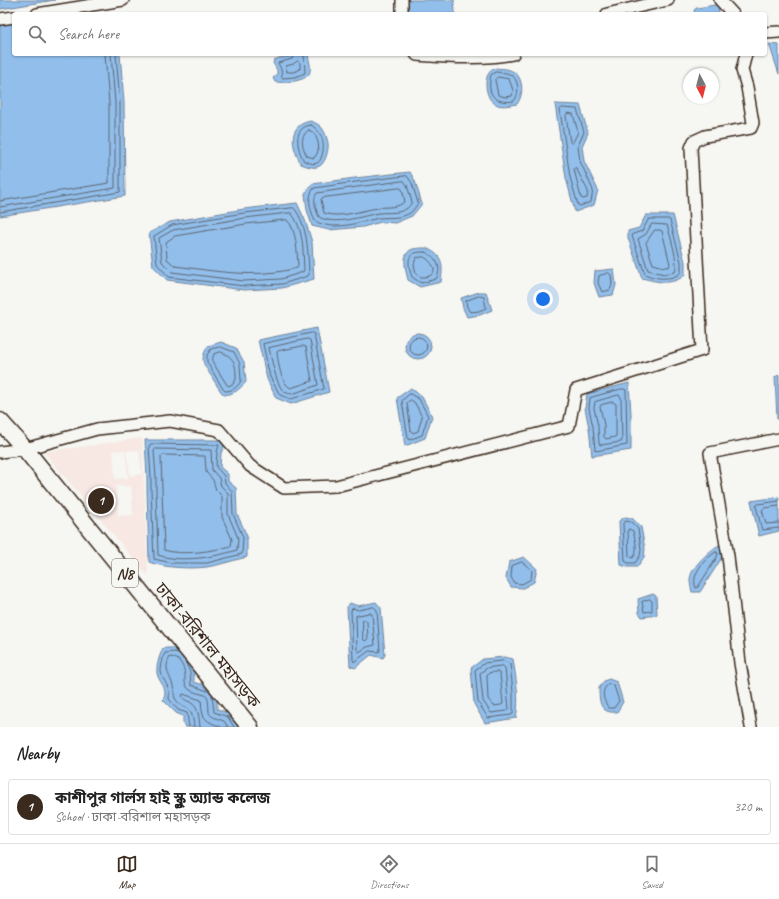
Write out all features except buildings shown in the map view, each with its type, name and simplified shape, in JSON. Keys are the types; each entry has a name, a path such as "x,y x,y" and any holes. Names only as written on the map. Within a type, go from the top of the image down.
{"highway":[{"name":"ঢাকা-বরিশাল মহাসড়ক","path":"0,421 25,449 250,727"}],"street":[{"path":"49,12 123,0"},
{"path":"402,0 402,12"},
{"path":"616,12 668,0"},
{"path":"720,0 731,12"},
{"path":"0,19 12,17"},
{"path":"767,33 779,32"},
{"path":"428,56 502,56"},
{"path":"0,452 25,449 97,429 170,420 219,430 250,466 284,488 336,486 569,426 576,390 702,350 690,148 694,141 705,136 751,128 753,123 747,87 742,70 746,56"},
{"path":"751,727 740,663 728,556 710,454 779,439"}],"shaded area":[{"path":"142,438 148,576 44,452","holes":["125,450 128,478 115,479 113,451","139,450 142,474 130,476 126,451","116,486 131,486 133,515 118,516"]}],"water":[{"path":"0,0 55,0 0,9"},
{"path":"407,0 454,0 455,12 408,12"},
{"path":"715,5 718,6 719,12 694,12 694,10 697,8"},
{"path":"12,23 12,56 120,56 124,102 125,196 0,216 0,25"},
{"path":"769,44 779,45 779,74"},
{"path":"308,56 310,72 303,79 275,82 273,78 277,75 277,70 273,63 274,60 279,58"},
{"path":"496,68 510,70 516,73 519,77 522,91 517,104 505,106 497,105 488,96 486,80 491,70"},
{"path":"555,104 580,105 588,133 582,146 584,161 598,190 594,205 575,212 566,178"},
{"path":"311,121 322,128 328,143 328,150 324,161 320,166 315,167 309,167 301,164 295,151 293,138 294,132 298,127 303,123"},
{"path":"410,172 415,181 422,204 412,216 395,223 381,222 363,227 329,230 312,226 307,210 305,194 312,184"},
{"path":"297,203 305,220 312,242 314,279 282,288 244,290 167,280 153,266 149,233 170,222 244,209"},
{"path":"646,215 673,215 685,262 685,275 675,281 654,281 642,278 628,238 628,231 639,228"},
{"path":"426,248 436,254 441,261 441,282 420,287 408,280 405,267 405,258 406,254 413,249"},
{"path":"614,269 616,285 613,295 599,297 594,283 595,271"},
{"path":"479,292 486,292 492,310 480,315 467,317 461,298"},
{"path":"317,328 329,392 291,404 276,398 267,379 258,340"},
{"path":"418,333 427,337 431,346 427,355 418,359 409,355 405,346 409,337"},
{"path":"221,342 236,348 244,362 246,382 231,394 224,395 205,367 203,360 203,356 208,346"},
{"path":"779,375 779,419 777,419 775,377"},
{"path":"629,383 631,450 592,456 585,408 587,394"},
{"path":"411,388 422,397 432,416 425,438 405,446 397,398"},
{"path":"145,440 220,440 224,442 224,447 221,453 220,467 228,474 228,481 236,488 237,514 247,536 247,557 201,568 170,567 149,562"},
{"path":"779,497 779,531 759,536 751,501"},
{"path":"625,517 632,518 641,527 645,549 644,557 637,567 627,567 621,565 619,521"},
{"path":"719,545 723,552 721,559 700,592 692,592 690,584 691,574 706,555"},
{"path":"524,557 537,569 534,582 523,588 511,587 506,578 509,562"},
{"path":"653,594 656,596 657,615 642,617 639,613 638,599"},
{"path":"376,602 381,608 385,655 383,658 371,655 355,668 350,666 347,607 350,603 358,606"},
{"path":"163,648 176,648 185,652 194,672 194,682 207,686 217,699 217,709 231,714 238,727 185,727 183,723 183,716 176,713 163,700 165,692 158,677 157,670 158,660"},
{"path":"504,657 513,659 518,696 516,718 485,723 474,704 471,668 483,659"},
{"path":"609,679 617,682 623,702 617,712 611,712 604,709 599,698 599,688 604,681"}],"place":[{"name":"কাশীপুর গার্লস হাই স্কুল অ্যান্ড কলেজ","path":"101,501"}]}
